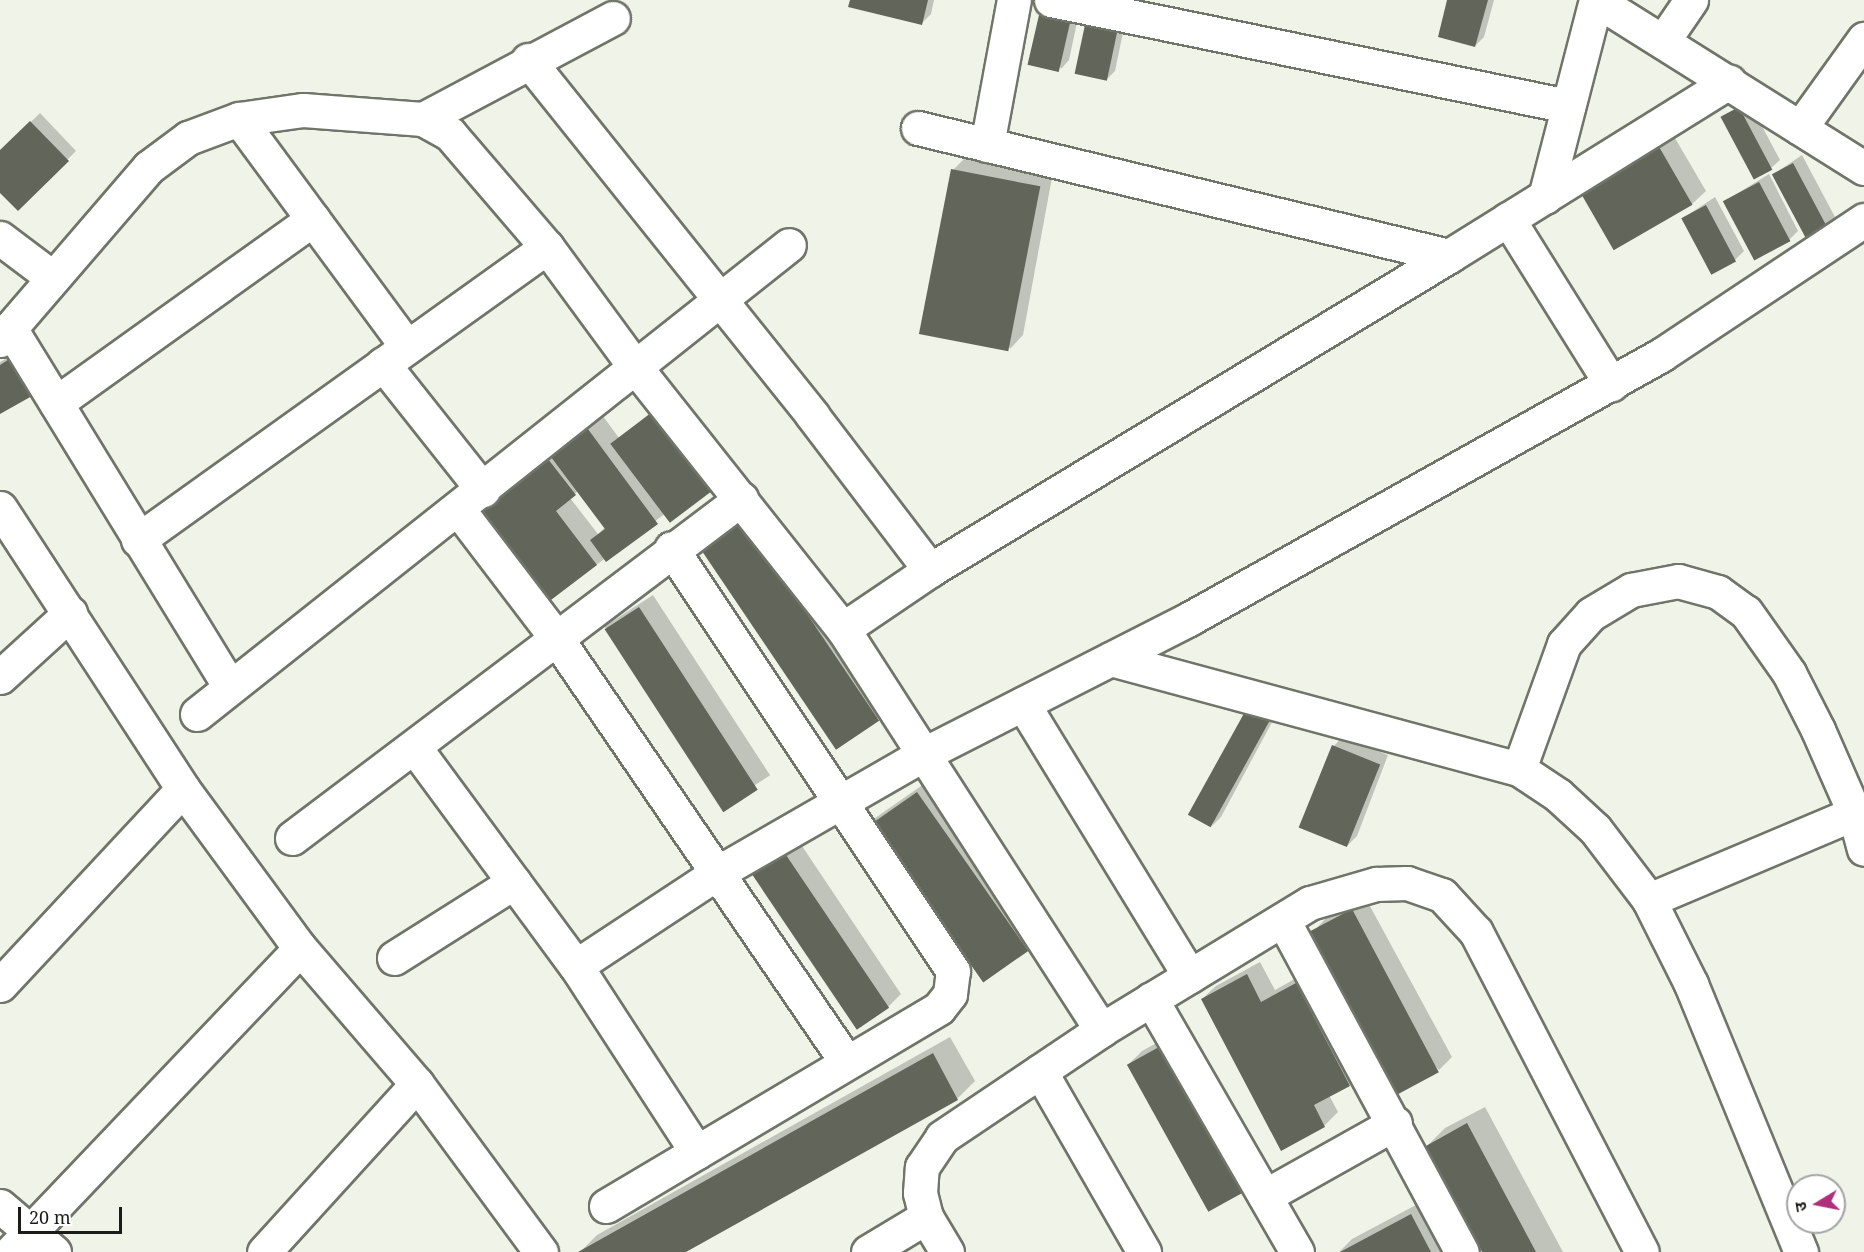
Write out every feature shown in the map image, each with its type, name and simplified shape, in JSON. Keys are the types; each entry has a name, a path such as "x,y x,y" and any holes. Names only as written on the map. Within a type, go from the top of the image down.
{"street":[{"path":"987,145 1014,0"},
{"path":"1051,0 1568,106"},
{"path":"1545,197 1596,0 1729,81 1864,168"},
{"path":"1663,41 1691,0"},
{"path":"423,119 528,60 613,18"},
{"path":"1800,128 1864,39"},
{"path":"528,60 719,299 930,570"},
{"path":"843,629 930,570 1449,256 1729,81"},
{"path":"230,687 56,403 5,334 149,167 188,138 239,119 303,110 423,119 450,134 477,162 547,247 636,368 843,629 1101,1030"},
{"path":"239,119 313,219 395,355 470,500 556,639 846,1060"},
{"path":"918,128 1449,256"},
{"path":"56,403 313,219"},
{"path":"1508,219 1611,384"},
{"path":"576,966 717,873 924,754 1111,659 1611,384 1661,355 1864,220"},
{"path":"0,238 53,278"},
{"path":"197,714 789,245"},
{"path":"138,540 547,247"},
{"path":"292,838 415,748 671,548 741,499"},
{"path":"0,508 183,789 300,948 417,1084 533,1249"},
{"path":"606,1206 846,1060 939,1008 950,994 953,971 671,548"},
{"path":"1519,769 1564,644 1591,614 1631,591 1678,581 1718,592 1746,612 1789,673 1859,811 1864,849"},
{"path":"0,677 70,613"},
{"path":"1111,659 1519,769 1558,795 1595,829 1649,900 1691,984 1801,1252"},
{"path":"1023,704 1190,976"},
{"path":"415,748 576,966 697,1152"},
{"path":"0,985 183,789"},
{"path":"1649,900 1859,811"},
{"path":"394,958 514,882"},
{"path":"947,1252 926,1217 920,1193 922,1167 942,1137 1101,1030 1283,920 1340,891 1376,884 1407,883 1442,895 1476,932 1642,1252"},
{"path":"1283,920 1395,1123 1462,1252"},
{"path":"0,1206 32,1245 300,948"},
{"path":"1151,999 1297,1252"},
{"path":"1040,1071 1144,1252"},
{"path":"264,1252 417,1084"},
{"path":"1265,1197 1395,1123"},
{"path":"868,1252 926,1217"}],"building":[{"path":"850,0 928,0 922,25 848,7"},
{"path":"1447,0 1488,0 1475,47 1438,37"},
{"path":"1039,15 1070,22 1059,72 1028,65"},
{"path":"1086,20 1118,27 1107,81 1075,74"},
{"path":"1739,107 1772,170 1754,180 1720,117"},
{"path":"30,121 69,161 18,211 0,193 0,150"},
{"path":"1658,145 1692,205 1614,250 1579,190"},
{"path":"1793,163 1827,227 1806,238 1772,174"},
{"path":"951,169 1040,186 1008,351 919,334"},
{"path":"1759,182 1790,241 1754,260 1723,201"},
{"path":"1706,205 1736,262 1711,275 1681,218"},
{"path":"11,358 32,396 0,414 0,365"},
{"path":"655,410 715,489 670,523 610,444"},
{"path":"582,421 658,524 606,562 590,540 605,529 545,449"},
{"path":"541,450 576,495 556,511 597,565 547,603 472,504"},
{"path":"741,516 879,721 836,750 698,545"},
{"path":"639,607 758,790 723,812 605,629"},
{"path":"1247,708 1270,721 1211,827 1188,815"},
{"path":"1332,745 1380,764 1347,847 1299,828"},
{"path":"917,792 1028,951 983,982 872,824"},
{"path":"784,852 889,1008 857,1030 752,874"},
{"path":"1352,909 1439,1072 1397,1094 1311,931"},
{"path":"1247,974 1261,1002 1296,983 1350,1086 1314,1105 1325,1127 1281,1151 1201,999"},
{"path":"1168,1042 1249,1189 1208,1212 1127,1065"},
{"path":"933,1053 958,1100 686,1252 578,1252"},
{"path":"1467,1123 1536,1252 1482,1252 1426,1146"},
{"path":"1411,1214 1431,1252 1340,1252"}]}
